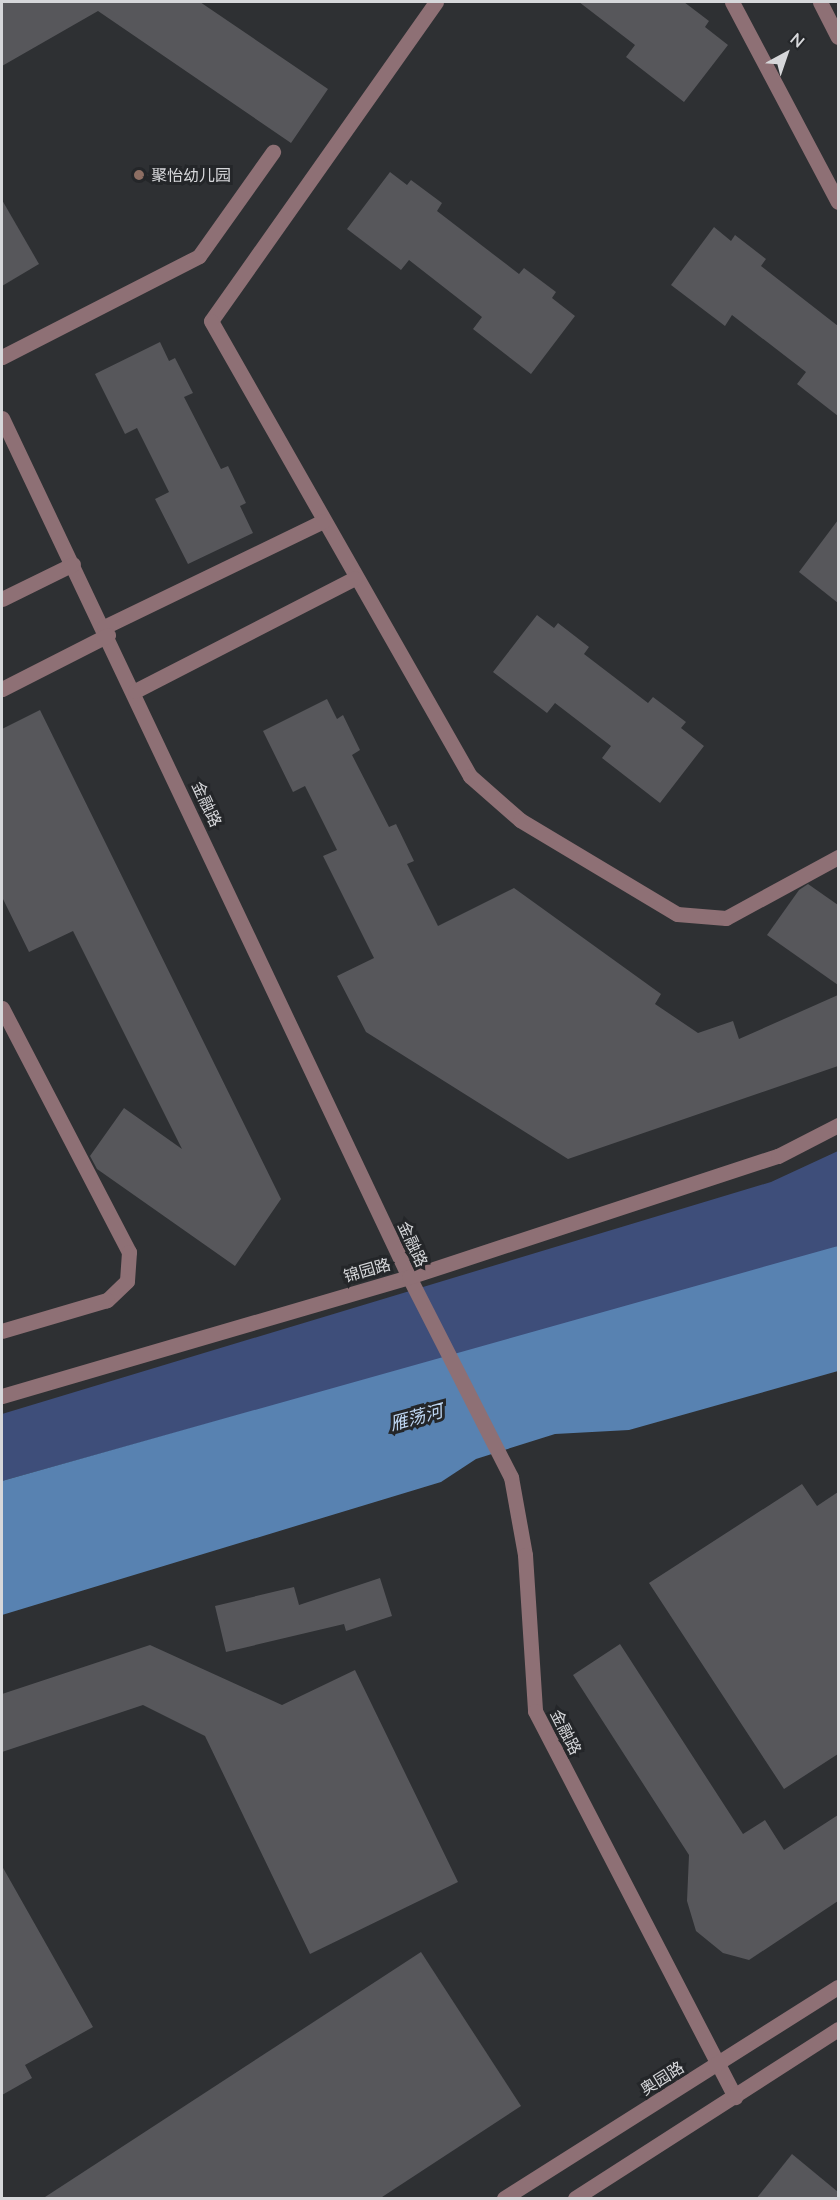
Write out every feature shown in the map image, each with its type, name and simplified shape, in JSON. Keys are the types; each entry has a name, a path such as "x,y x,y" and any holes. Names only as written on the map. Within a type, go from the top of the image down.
{"street":[{"path":"436,2 211,321 355,578 470,776 520,820 677,914 726,918 838,857"},
{"path":"732,2 838,202"},
{"path":"820,2 838,37"},
{"path":"2,357 199,256 273,152"},
{"name":"金融路","path":"2,418 135,691 409,1277 511,1477 525,1555 535,1711 735,2097"},
{"path":"2,688 106,631 323,521"},
{"path":"2,599 73,564"},
{"path":"135,691 355,578"},
{"path":"2,1008 129,1252 128,1281 107,1300 2,1331"},
{"name":"锦园路","path":"2,1396 409,1277 777,1156 838,1125"},
{"name":"奥园路","path":"504,2199 838,1987"},
{"path":"575,2199 838,2029"}],"shaded area":[{"path":"838,1151 838,1246 818,1254 2,1481 2,1414 771,1182"}],"water":[{"name":"雁荡河","path":"838,1246 838,1371 629,1430 555,1434 476,1459 441,1482 2,1615 2,1481"}],"building":[{"path":"2,2 200,2 328,89 291,143 98,11 2,66"},
{"path":"579,2 684,2 709,21 705,27 728,45 684,102 626,57 635,45"},
{"path":"390,172 407,185 411,180 442,203 437,211 519,274 524,268 556,292 552,298 575,316 531,374 473,329 482,317 409,260 401,270 347,229"},
{"path":"2,200 39,264 2,286"},
{"path":"714,227 731,241 735,235 766,259 761,266 838,326 838,416 797,384 806,372 732,315 725,326 671,285"},
{"path":"160,342 169,361 175,358 193,393 184,397 221,469 228,466 246,503 240,506 253,533 188,564 155,499 169,492 137,428 125,434 95,374"},
{"path":"838,520 838,603 799,572"},
{"path":"537,615 554,628 558,623 589,647 584,654 648,703 653,697 686,722 681,728 704,746 660,803 602,758 611,746 555,703 547,713 493,672"},
{"path":"327,699 337,719 343,715 360,750 352,755 389,827 396,824 414,861 407,864 438,926 514,888 661,994 655,1004 698,1033 733,1021 739,1039 838,995 838,1066 568,1159 366,1032 337,976 374,958 323,856 337,850 305,786 293,792 263,731"},
{"path":"40,710 281,1199 235,1266 97,1169 90,1156 124,1108 182,1149 73,931 29,952 2,897 2,729"},
{"path":"808,884 838,905 838,985 767,935 799,890"},
{"path":"802,1484 817,1506 838,1492 838,1754 784,1789 649,1583"},
{"path":"380,1578 392,1616 346,1631 344,1624 226,1652 215,1606 294,1587 299,1605"},
{"path":"620,1644 743,1834 765,1820 784,1850 838,1815 838,1901 749,1960 723,1953 696,1931 687,1901 689,1855 573,1675"},
{"path":"150,1645 282,1705 355,1670 458,1882 310,1954 205,1736 143,1705 2,1752 2,1694"},
{"path":"2,1866 93,2027 25,2065 32,2078 2,2095"},
{"path":"421,1952 521,2106 379,2199 42,2199"},
{"path":"792,2154 838,2192 838,2199 756,2199"}],"place":[{"name":"聚怡幼儿园","path":"139,175"}]}
